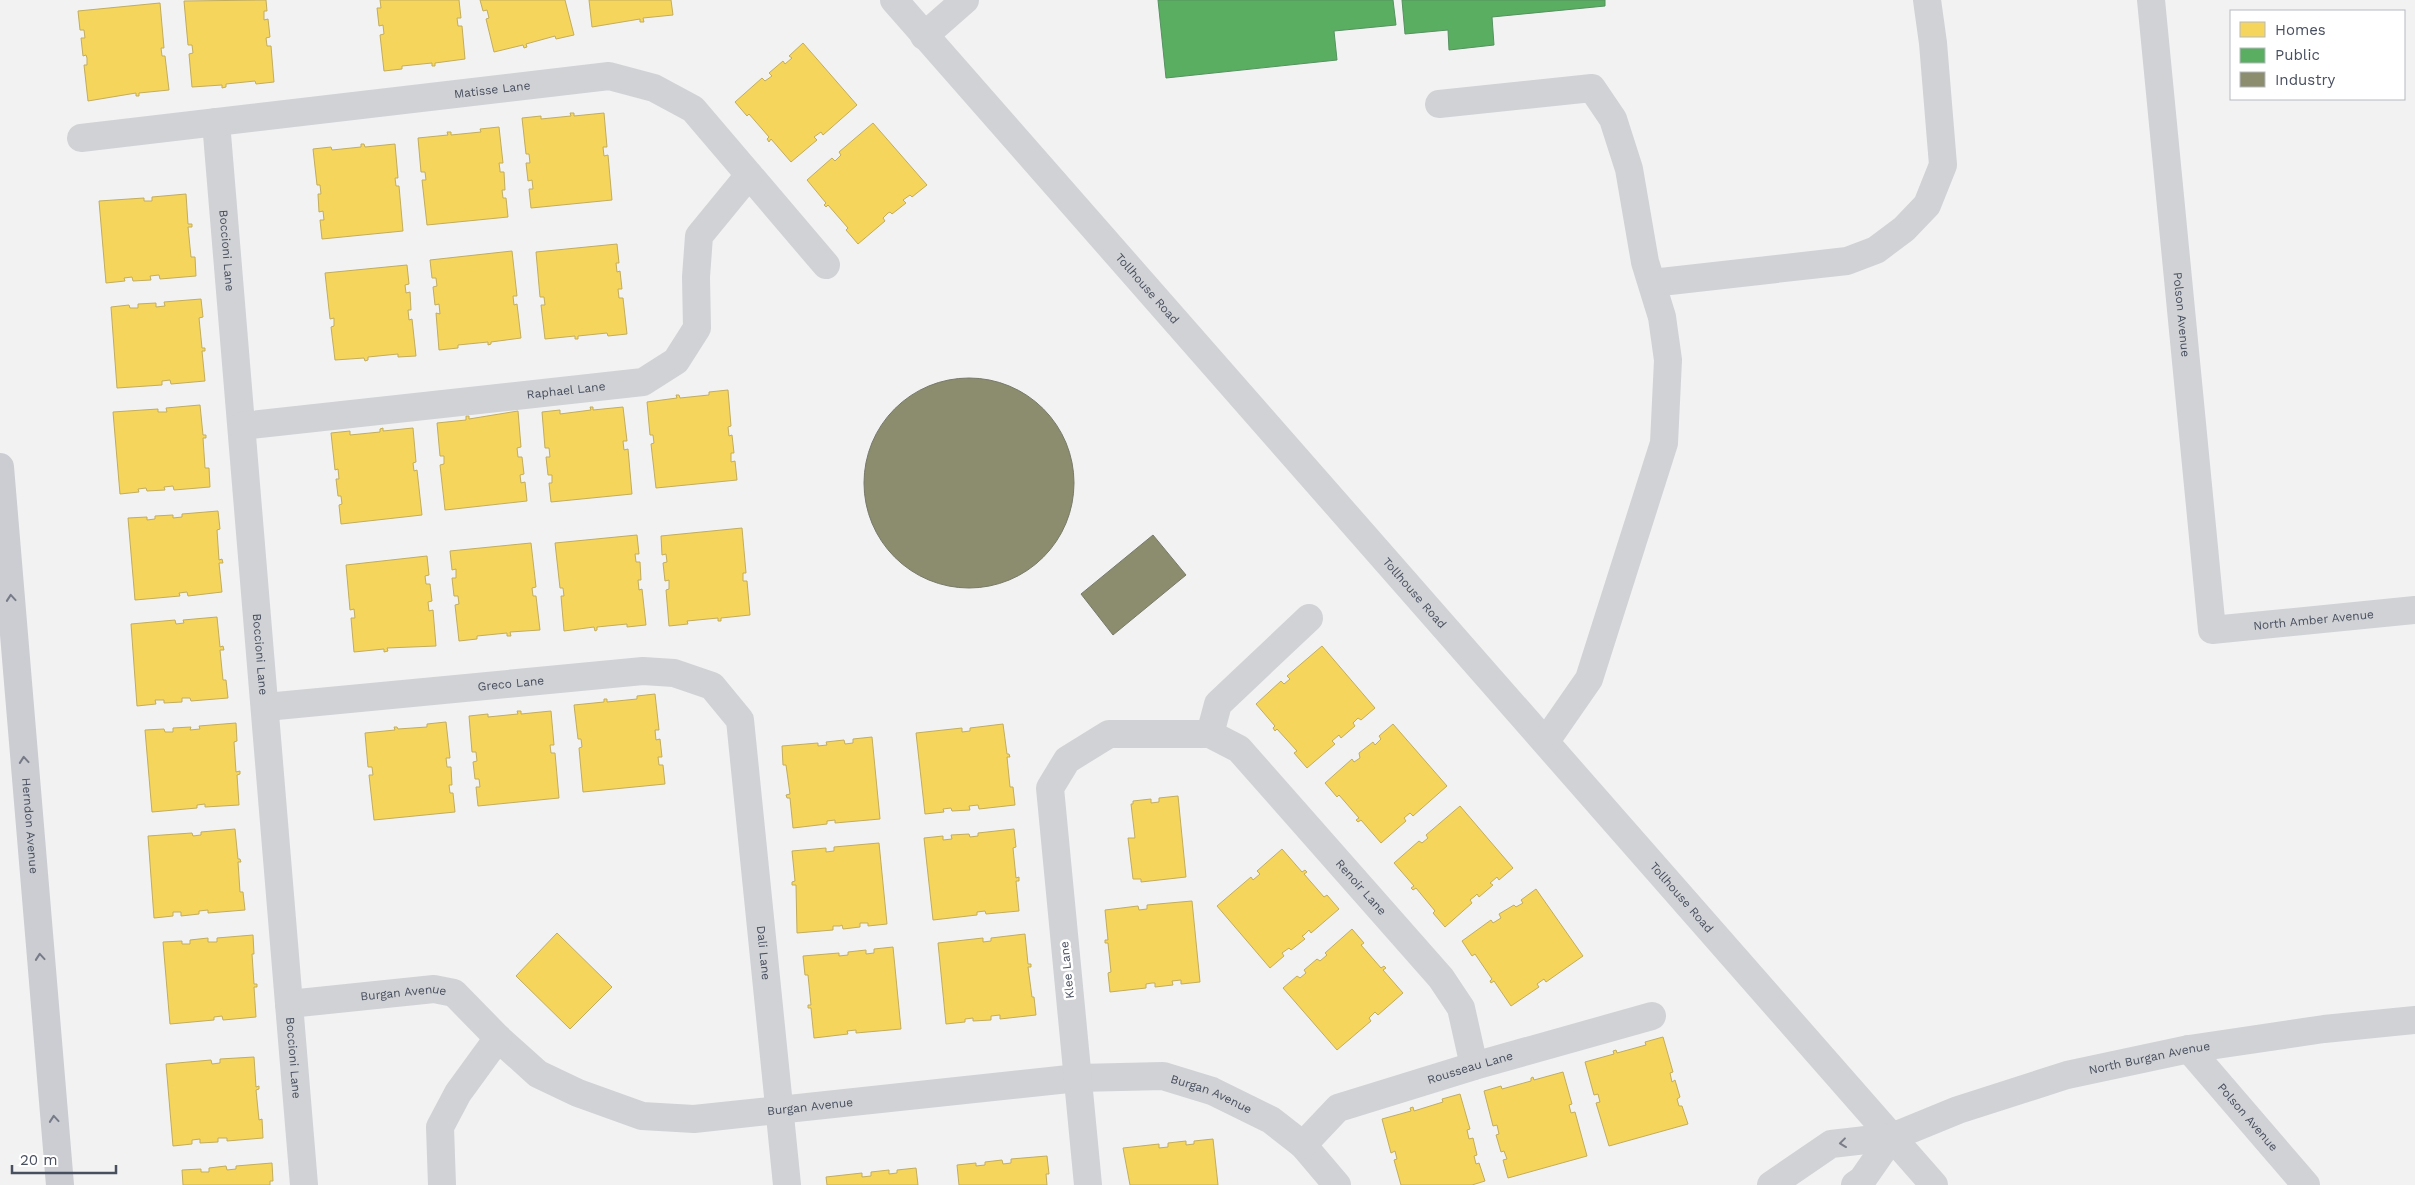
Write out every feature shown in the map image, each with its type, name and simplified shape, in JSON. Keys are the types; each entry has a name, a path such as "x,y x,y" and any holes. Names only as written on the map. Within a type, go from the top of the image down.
{"main road":[{"name":"Herndon Avenue","path":"0,468 60,1185"}],"street":[{"name":"Tollhouse Road","path":"894,0 1934,1185"},
{"path":"924,36 964,0"},
{"path":"1652,283 1847,260 1876,250 1904,230 1927,205 1943,165 1933,43 1927,0"},
{"name":"Polson Avenue","path":"2151,0 2212,630"},
{"name":"Matisse Lane","path":"81,138 609,76 654,88 693,109 826,265"},
{"path":"1439,104 1592,88 1614,119 1629,169 1645,262 1662,317 1668,360 1664,443 1590,679 1546,741"},
{"name":"Boccioni Lane","path":"216,122 266,707 304,1185"},
{"name":"Raphael Lane","path":"242,426 643,382 676,361 697,328 696,277 699,236 749,175"},
{"name":"North Amber Avenue","path":"2212,630 2415,610"},
{"path":"1210,734 1218,704 1309,618"},
{"name":"Greco Lane","path":"266,707 643,671 674,672 712,686 740,720"},
{"name":"Dali Lane","path":"740,720 787,1185"},
{"name":"Renoir Lane","path":"1068,760 1109,734 1210,734 1240,749 1441,978 1461,1008 1474,1066"},
{"name":"Klee Lane","path":"1068,760 1050,788 1088,1185"},
{"name":"Burgan Avenue","path":"289,1004 434,989 454,993 498,1038 538,1074 578,1093 642,1116 694,1119 1078,1078 1163,1076 1212,1091 1271,1120 1302,1145 1337,1185"},
{"name":"Rousseau Lane","path":"1302,1145 1338,1108 1474,1066 1652,1016"},
{"name":"North Burgan Avenue","path":"1892,1137 1958,1110 2067,1074 2189,1049 2324,1029 2415,1020"},
{"path":"442,1185 440,1127 458,1093 498,1038"},
{"name":"Polson Avenue","path":"2189,1049 2306,1185"},
{"path":"1771,1185 1831,1144 1892,1137"},
{"path":"1855,1185 1862,1180 1892,1137"}],"building: Homes":[{"path":"266,0 267,11 264,11 264,20 268,19 270,37 266,38 267,46 271,46 274,82 256,84 255,81 226,84 226,87 222,88 222,85 192,87 189,54 193,53 192,45 188,45 184,1"},
{"path":"380,0 459,0 461,18 457,18 458,26 462,26 465,59 435,63 435,66 432,66 432,63 402,66 402,69 384,71 380,35 384,34 383,25 379,26 377,8 381,8"},
{"path":"480,0 565,0 574,35 556,39 555,36 526,44 527,47 524,48 523,45 494,52 486,19 489,18 487,10 483,11"},
{"path":"589,0 671,0 673,15 643,18 644,22 640,22 640,19 592,27"},
{"path":"160,3 164,48 161,48 162,56 165,56 169,90 139,93 139,96 136,96 136,93 88,101 84,65 87,65 87,58 86,55 83,56 81,38 85,38 84,30 80,30 78,11"},
{"path":"803,43 857,105 823,135 821,132 814,137 817,140 791,162 771,139 769,142 767,139 769,137 749,114 747,116 735,102 762,78 765,81 772,76 769,73 783,61 785,64 792,58 789,56"},
{"path":"570,113 574,113 574,116 604,113 607,147 603,147 604,156 608,155 612,200 531,208 529,189 533,189 532,180 528,181 526,163 530,163 529,154 526,154 522,118 541,116 541,119 571,116"},
{"path":"873,123 927,185 912,197 910,195 903,200 906,203 892,214 888,213 883,218 885,221 858,244 846,230 848,228 828,205 826,207 824,205 826,203 807,180 832,158 835,161 841,155 839,152"},
{"path":"499,127 503,163 499,163 500,172 504,172 505,190 502,190 503,198 506,198 508,217 427,225 422,180 426,180 425,172 421,172 418,138 448,135 447,132 451,132 451,135 481,132 480,129"},
{"path":"361,144 364,144 365,147 395,144 398,178 395,178 396,186 399,186 403,231 322,239 320,220 324,220 323,211 319,212 318,194 321,194 320,185 317,185 313,149 331,147 332,150 361,147"},
{"path":"186,194 188,224 192,224 192,227 188,227 191,257 195,257 196,276 160,279 159,275 150,276 151,280 133,281 132,277 124,278 125,281 106,283 99,201 144,198 144,201 152,201 152,197"},
{"path":"617,244 619,263 616,263 617,272 620,271 622,289 618,289 619,298 623,298 627,334 608,336 607,333 578,336 578,339 575,339 575,336 545,339 541,305 545,305 544,297 540,297 536,252"},
{"path":"512,251 517,296 513,296 514,305 517,304 521,338 491,342 488,345 488,342 458,345 458,348 439,350 436,313 440,314 439,304 435,305 433,287 437,286 436,278 432,278 430,260"},
{"path":"407,265 409,284 405,285 406,293 410,292 411,310 408,310 409,320 412,319 416,356 398,357 398,354 368,357 368,360 365,361 364,358 335,360 331,327 334,326 334,318 330,319 325,273"},
{"path":"201,299 203,317 199,318 202,348 205,348 205,351 202,351 205,381 171,384 170,380 162,381 162,385 117,388 111,307 129,305 130,308 138,308 138,304 156,303 156,307 165,306 164,302"},
{"path":"728,390 731,426 728,427 729,436 732,435 734,453 731,453 731,462 735,461 737,480 656,488 651,444 654,443 653,435 650,435 647,402 677,398 676,395 679,395 680,398 709,395 709,392"},
{"path":"200,405 203,435 206,435 206,438 203,438 205,468 209,468 210,487 174,490 173,486 164,487 165,490 147,491 146,488 138,489 139,492 120,494 113,412 158,409 158,412 167,412 166,408"},
{"path":"590,407 593,407 593,410 623,407 627,441 623,441 624,450 628,449 632,494 551,502 549,483 552,483 552,475 548,475 546,457 550,457 549,448 545,448 542,412 560,410 560,414 591,410"},
{"path":"518,411 521,447 517,448 518,457 522,457 524,474 520,475 521,483 525,482 527,501 445,510 440,465 444,464 444,456 440,456 437,423 466,420 466,416 469,416 469,419"},
{"path":"383,428 383,431 413,428 416,462 413,463 414,471 417,470 422,515 341,524 339,505 342,504 341,496 338,496 336,479 339,479 338,469 335,470 331,433 350,431 350,435 380,432 380,429"},
{"path":"218,511 220,529 217,530 219,560 222,559 223,563 219,563 222,592 188,596 187,592 179,593 180,596 135,600 128,518 147,517 147,520 155,519 155,516 173,515 173,518 182,517 182,514"},
{"path":"742,528 746,573 743,573 743,581 747,581 750,615 721,618 721,621 718,621 718,618 687,621 688,624 669,626 666,590 669,589 669,580 665,581 663,563 667,562 666,554 662,555 661,536"},
{"path":"637,535 639,554 635,554 636,562 640,562 641,580 638,580 639,590 642,589 646,625 627,627 627,624 597,627 595,631 594,627 564,631 561,596 564,596 563,588 560,588 555,543"},
{"path":"531,543 536,587 532,588 533,596 536,596 540,630 510,632 511,636 507,636 507,633 477,636 477,639 459,641 455,605 459,604 458,596 454,596 452,578 456,578 456,569 452,570 450,551"},
{"path":"427,556 429,575 425,576 426,584 430,584 432,601 428,602 429,611 433,610 436,646 387,648 388,651 384,652 384,649 354,652 351,618 355,618 354,609 350,610 346,565"},
{"path":"217,617 220,647 223,646 224,650 220,650 223,680 226,680 228,698 191,701 190,698 182,698 182,702 164,703 164,700 155,700 156,704 137,706 131,624 175,620 176,624 184,623 183,620"},
{"path":"1322,646 1375,708 1361,720 1358,718 1353,723 1355,726 1341,738 1339,735 1332,741 1335,744 1307,768 1294,753 1297,751 1277,729 1275,731 1273,728 1275,726 1256,704 1281,681 1284,684 1290,679 1287,676"},
{"path":"655,694 659,730 655,730 656,740 660,739 662,757 658,757 659,765 663,765 665,784 583,792 579,748 582,747 581,739 578,739 574,705 604,702 604,699 607,699 607,702 637,699 637,696"},
{"path":"517,711 521,711 521,714 551,711 554,745 550,745 551,753 555,753 559,798 478,806 476,787 480,787 479,779 475,779 473,762 477,761 476,752 472,752 469,716 488,714 488,717 518,714"},
{"path":"446,722 450,758 446,758 447,767 451,767 452,785 449,785 450,793 453,793 455,812 374,820 369,775 373,775 372,767 368,767 365,733 395,730 394,727 398,729 427,727 427,724"},
{"path":"236,723 237,741 234,742 236,772 240,771 240,774 237,775 239,805 205,807 205,804 197,805 197,808 152,812 145,730 164,729 165,732 173,732 173,728 191,727 190,730 200,729 199,726"},
{"path":"1003,724 1007,754 1010,757 1007,757 1010,787 1013,787 1015,805 979,809 978,805 969,806 970,810 952,811 951,808 943,809 944,812 925,814 916,733 962,728 962,732 970,731 970,728"},
{"path":"1393,724 1447,786 1413,816 1410,813 1404,818 1406,821 1381,843 1361,820 1358,822 1356,820 1359,818 1339,795 1337,797 1325,783 1352,759 1354,762 1360,758 1359,753 1373,742 1375,745 1381,739 1379,736"},
{"path":"872,737 880,819 835,823 835,820 827,821 827,824 793,828 790,798 787,798 786,795 790,794 786,765 783,765 782,746 818,743 818,746 827,745 826,742 844,740 845,744 853,743 853,739"},
{"path":"1178,796 1186,877 1141,882 1141,879 1133,879 1128,838 1135,838 1131,804 1133,804 1133,801 1151,799 1151,803 1159,802 1159,798"},
{"path":"1460,806 1513,868 1499,880 1497,877 1490,883 1493,885 1479,897 1477,894 1470,900 1472,903 1445,927 1433,913 1435,911 1416,888 1413,890 1411,888 1414,886 1394,863 1419,841 1422,843 1428,838 1426,835"},
{"path":"235,829 238,859 241,862 238,862 240,892 243,892 245,910 208,913 208,910 199,911 199,914 181,916 181,912 173,912 173,916 154,918 148,836 192,833 193,836 201,835 201,832"},
{"path":"1014,829 1016,847 1013,848 1016,878 1019,877 1019,881 1016,881 1019,911 986,914 985,911 977,912 977,915 933,920 924,838 943,836 943,840 952,839 951,835 969,834 970,837 978,836 978,833"},
{"path":"879,843 887,924 868,926 868,923 860,923 860,927 843,929 842,925 833,926 833,930 797,933 796,885 792,885 792,882 795,881 792,851 826,848 826,852 834,851 834,847"},
{"path":"1282,849 1302,872 1305,870 1307,872 1304,874 1324,897 1327,895 1339,909 1311,933 1309,930 1302,936 1305,939 1291,950 1289,948 1282,953 1284,956 1270,968 1217,906 1251,877 1253,880 1260,874 1257,871"},
{"path":"1536,889 1583,956 1546,982 1544,979 1537,984 1539,987 1511,1006 1494,981 1491,983 1492,979 1475,954 1472,956 1462,941 1491,920 1493,923 1501,918 1499,914 1514,905 1516,907 1523,903 1521,900"},
{"path":"1192,901 1200,982 1181,984 1181,980 1172,981 1173,985 1155,987 1155,983 1152,983 1146,984 1146,988 1110,992 1108,973 1111,972 1108,943 1105,943 1105,940 1108,940 1105,910 1138,906 1139,910 1147,909 1147,905"},
{"path":"1352,929 1364,943 1361,945 1381,968 1384,966 1386,968 1383,970 1403,993 1378,1015 1375,1012 1369,1018 1371,1021 1337,1050 1283,988 1297,976 1300,978 1306,973 1304,970 1317,959 1320,961 1327,955 1325,953"},
{"path":"557,933 612,987 570,1029 516,976"},
{"path":"1025,934 1028,964 1031,964 1031,967 1028,967 1036,1015 1000,1019 1000,1015 991,1016 991,1020 973,1021 973,1018 965,1019 965,1022 946,1024 938,943 983,938 983,942 991,941 991,938"},
{"path":"253,935 254,984 257,984 257,987 254,987 256,1017 223,1020 222,1016 214,1017 214,1020 170,1024 163,942 182,941 182,944 190,944 190,940 208,938 208,942 217,942 217,938"},
{"path":"893,947 901,1029 856,1033 856,1030 847,1031 848,1034 814,1038 811,1008 808,1008 808,1005 811,1005 808,975 805,975 803,956 839,953 839,956 848,955 848,952 866,950 866,954 874,953 874,949"},
{"path":"1663,1037 1673,1072 1670,1073 1672,1082 1675,1080 1680,1097 1677,1099 1679,1106 1682,1106 1688,1124 1609,1146 1596,1103 1600,1102 1598,1094 1594,1095 1585,1062 1614,1054 1613,1051 1616,1050 1617,1053 1646,1045 1645,1042"},
{"path":"254,1057 256,1087 259,1086 259,1089 256,1090 259,1120 262,1119 263,1138 227,1141 227,1138 218,1138 218,1142 200,1143 200,1139 192,1140 192,1144 173,1146 166,1064 211,1060 212,1064 220,1063 220,1059"},
{"path":"1563,1072 1572,1104 1569,1105 1571,1113 1575,1112 1587,1156 1508,1178 1503,1160 1507,1159 1504,1151 1501,1152 1496,1135 1499,1134 1497,1125 1493,1126 1484,1091 1501,1086 1502,1089 1531,1081 1533,1077 1534,1080"},
{"path":"1460,1094 1470,1129 1467,1130 1469,1139 1473,1138 1477,1155 1474,1156 1476,1164 1479,1163 1485,1181 1472,1185 1401,1185 1394,1160 1397,1159 1395,1151 1391,1153 1382,1119 1411,1111 1410,1108 1413,1107 1414,1111 1443,1102 1442,1099"},
{"path":"1213,1139 1218,1185 1130,1185 1123,1148 1159,1144 1159,1148 1168,1147 1168,1143 1186,1141 1186,1145 1194,1144 1194,1141"},
{"path":"1047,1156 1049,1174 1046,1174 1047,1185 959,1185 957,1165 976,1163 976,1166 985,1165 985,1162 1002,1160 1003,1164 1011,1163 1011,1159"},
{"path":"272,1163 273,1181 270,1181 270,1185 183,1185 182,1170 201,1169 201,1172 209,1172 209,1168 226,1166 227,1170 236,1169 236,1166"},
{"path":"916,1168 918,1185 827,1185 826,1177 862,1173 862,1177 871,1176 871,1172 889,1170 889,1174 897,1173 897,1170"}],"building: Public":[{"path":"1158,0 1393,0 1396,25 1334,31 1337,60 1166,78"},
{"path":"1402,0 1605,0 1605,6 1492,17 1494,45 1449,50 1448,30 1405,34"}],"building: Industry":[{"path":"959,378 979,378 1000,382 1019,390 1044,408 1057,424 1070,452 1074,483 1070,514 1057,542 1044,558 1028,571 1000,584 979,588 959,588 938,584 919,576 894,558 881,542 868,514 864,493 864,473 868,452 876,433 894,408 910,395 938,382"},
{"path":"1153,535 1186,575 1113,635 1081,594"}]}
